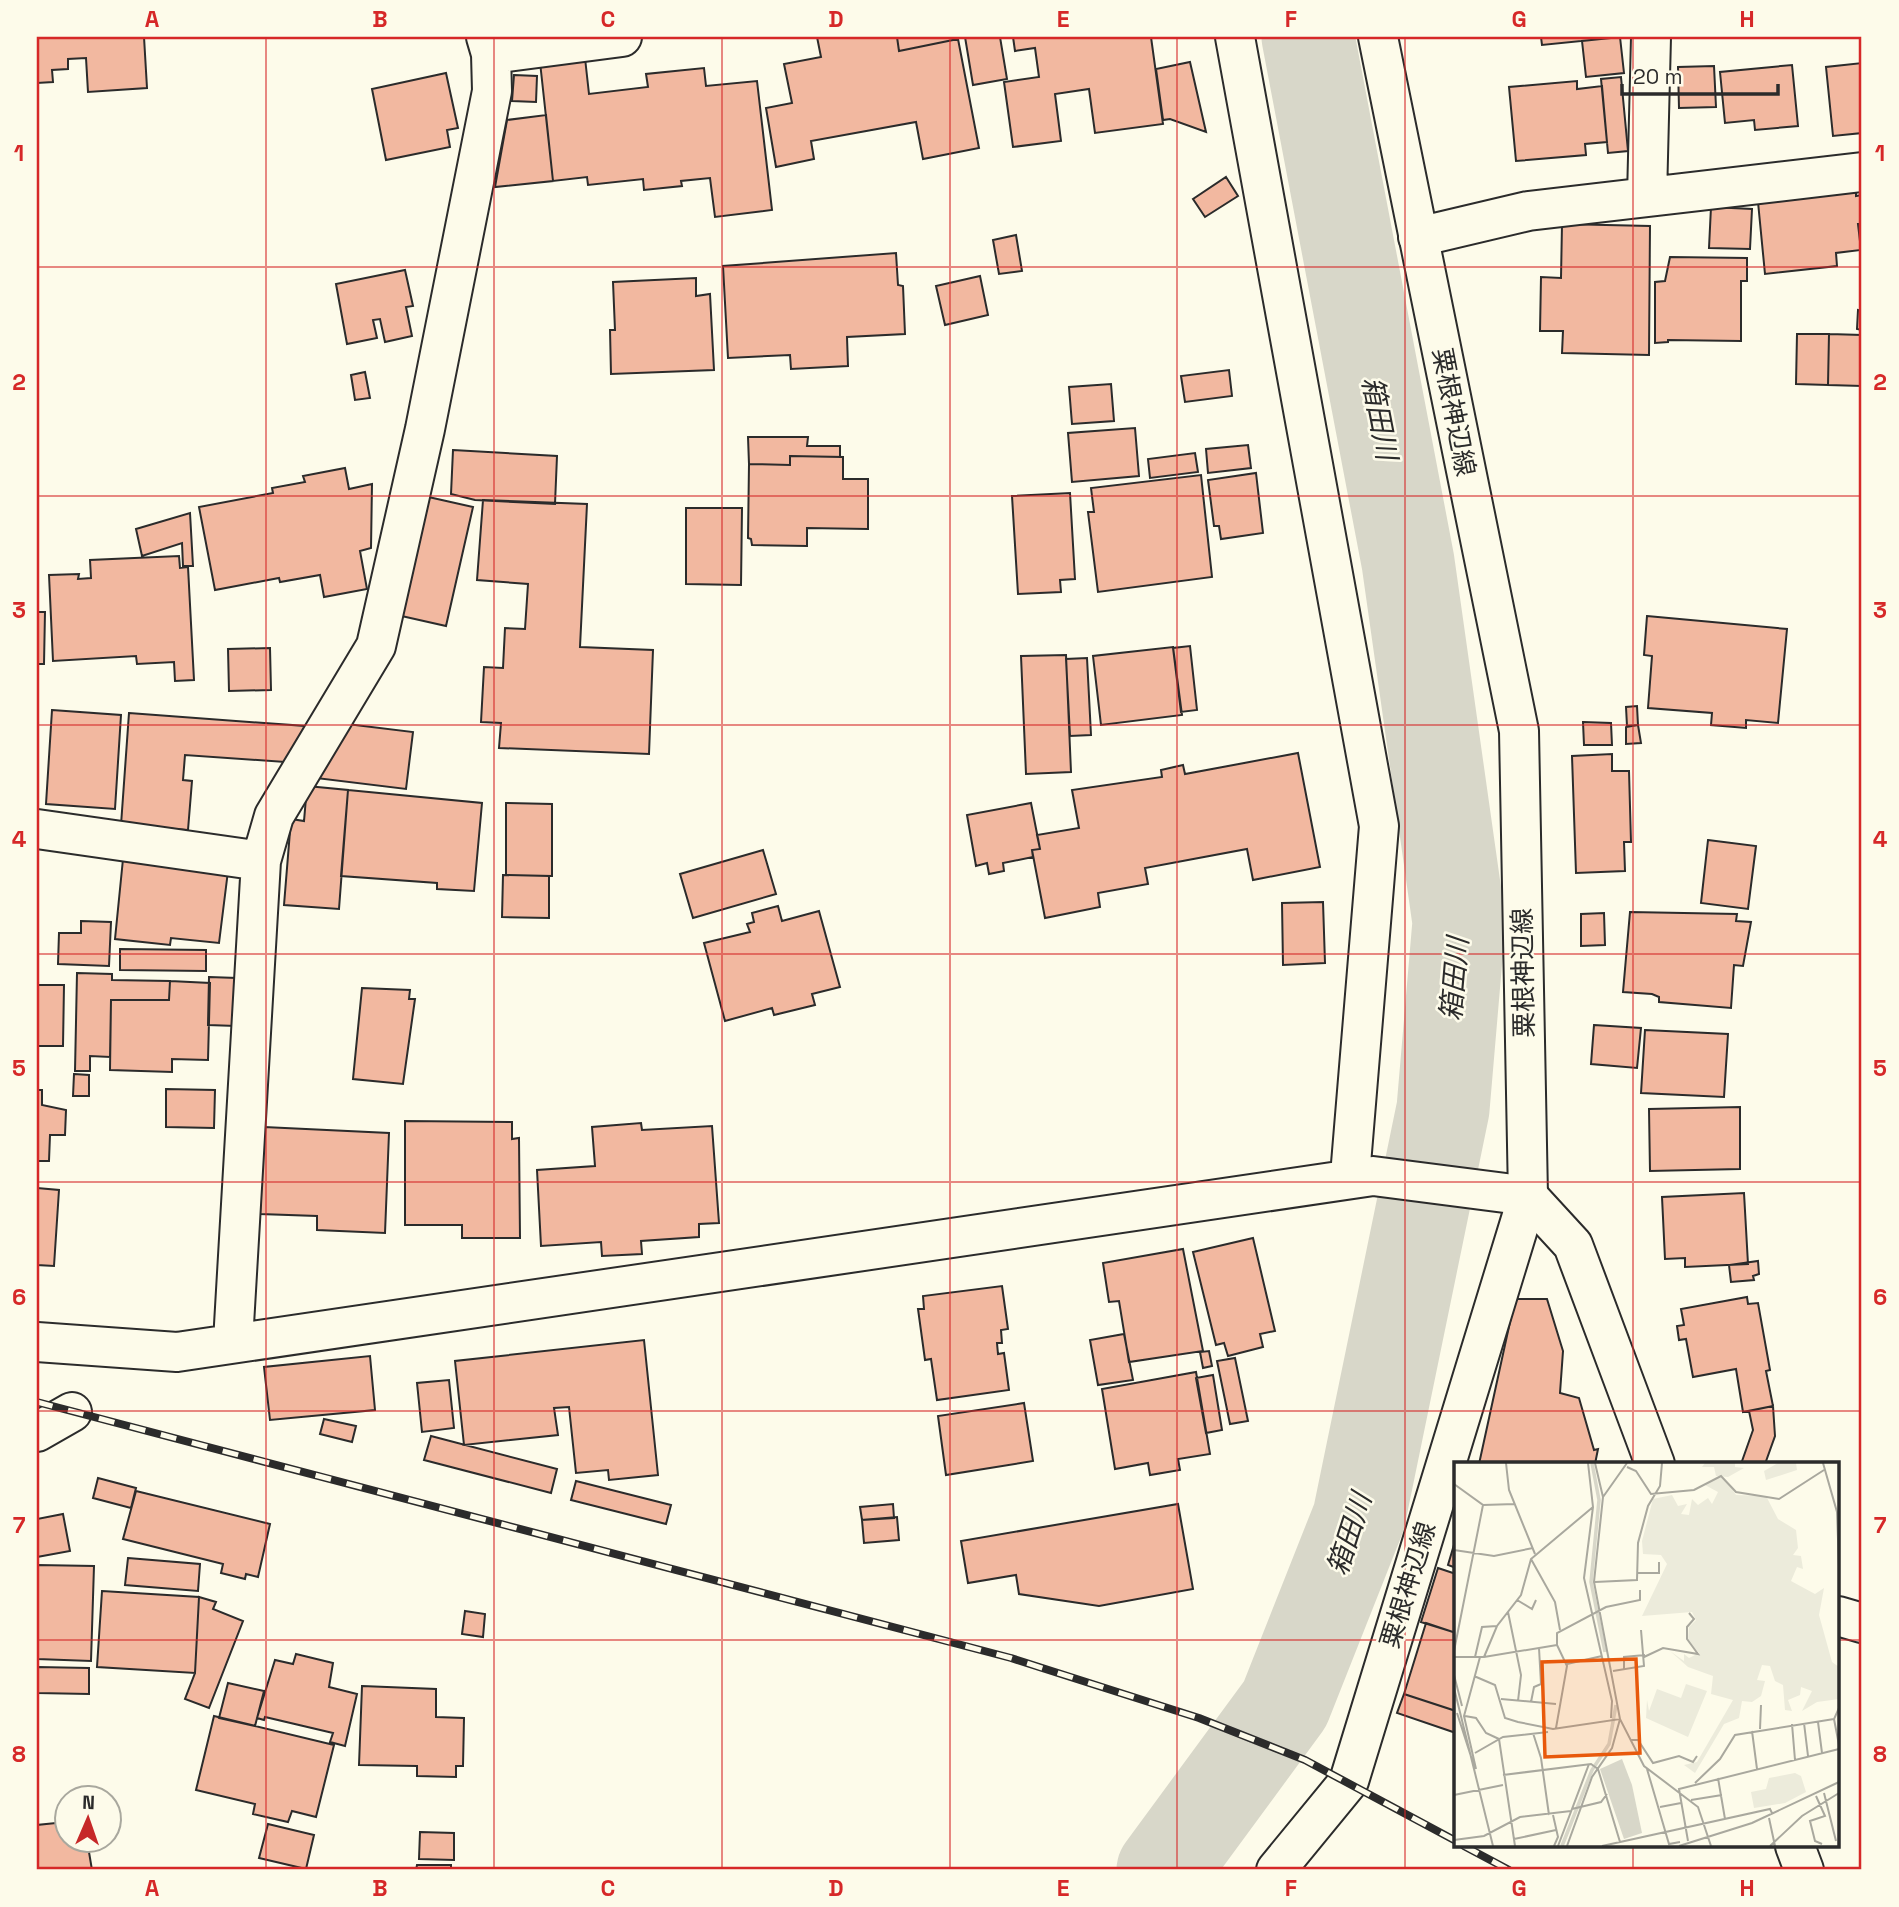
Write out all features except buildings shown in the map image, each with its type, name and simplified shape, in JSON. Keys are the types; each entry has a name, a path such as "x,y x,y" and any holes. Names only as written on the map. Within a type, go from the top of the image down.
{"street":[{"path":"233,1342 261,861 274,816 376,646 425,429 489,104 489,46 622,37"},
{"path":"1235,37 1379,826 1361,1176"},
{"name":"粟根神辺線","path":"1276,1870 1349,1782 1517,1193 1519,731 1378,37"},
{"path":"1647,197 1651,37"},
{"path":"1418,237 1528,211 1862,172"},
{"path":"37,829 261,861"},
{"path":"37,1342 177,1352 1361,1176 1517,1193 1573,1245 1654,1462"},
{"path":"37,1432 72,1412"},
{"path":"1840,1617 1862,1623"},
{"path":"1796,1848 1804,1870"}],"waterway":[{"name":"箱田川","path":"1163,1870 1285,1704 1359,1517 1443,1109 1459,922 1408,562 1308,37"}],"railway":[{"path":"37,1402 1011,1658 1199,1718 1305,1760 1454,1840"},
{"path":"1468,1848 1509,1870"}]}
